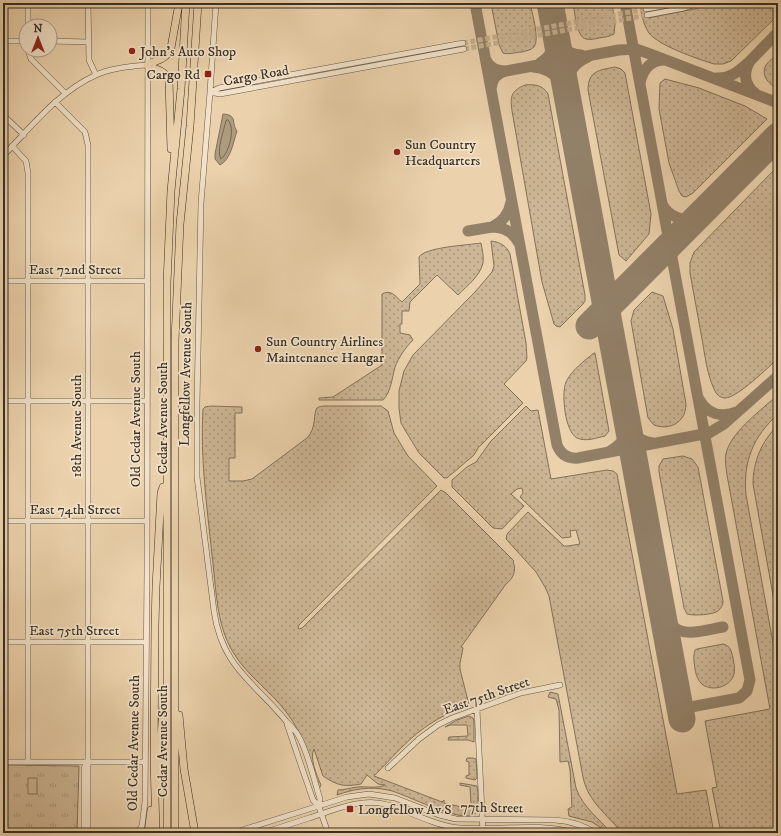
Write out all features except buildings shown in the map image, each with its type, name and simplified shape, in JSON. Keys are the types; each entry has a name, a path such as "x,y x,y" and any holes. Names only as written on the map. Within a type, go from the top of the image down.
{"highway":[{"path":"147,65 164,58 168,54 171,48 179,3"},
{"name":"Cedar Avenue South","path":"167,833 167,283 171,191 181,81 186,3"},
{"name":"Cedar Avenue South","path":"175,833 176,675 174,608 176,325 180,224 190,126 198,3"},
{"path":"147,65 166,74 170,85 171,191"},
{"path":"156,833 154,758 156,587 162,493 166,473"},
{"path":"160,833 160,751 168,648"},
{"path":"176,675 184,768 194,832"},
{"path":"148,833 151,822 154,758"}],"street":[{"path":"28,3 28,18"},
{"path":"88,3 89,60 96,75"},
{"name":"Old Cedar Avenue South","path":"137,833 142,826 144,814 145,762 148,3"},
{"name":"Longfellow Avenue South","path":"216,3 201,203 196,403 198,487 215,619 221,642 238,670 276,708 298,734 320,799 319,807 328,833"},
{"path":"679,3 647,12 684,8 699,3"},
{"path":"3,41 18,41"},
{"path":"58,41 88,42"},
{"name":"Cargo Road","path":"210,92 220,94 464,46"},
{"path":"31,58 65,93"},
{"path":"3,156 65,93 96,75 111,70 147,65"},
{"name":"18th Avenue South","path":"55,102 81,127 87,138 88,145 88,762"},
{"path":"3,115 24,135"},
{"path":"12,146 22,156 28,167 28,762"},
{"name":"East 72nd Street","path":"3,281 147,281"},
{"path":"3,401 147,401"},
{"name":"East 74th Street","path":"3,521 147,521"},
{"name":"East 75th Street","path":"3,642 146,642"},
{"name":"East 75th Street","path":"388,768 429,731 452,718 521,693 560,685"},
{"path":"477,708 483,831"},
{"path":"3,762 145,762"},
{"path":"84,833 84,768 88,762"},
{"path":"88,762 88,833"},
{"name":"77th Street","path":"234,833 355,795 376,794 395,798 451,818 461,820 562,820 585,826 596,833"},
{"name":"77th Street","path":"263,833 357,804 377,803 388,805 449,826 461,828 483,831 549,828 566,830 575,833"}],"green space":[{"path":"491,3 530,3 536,32 536,43 534,47 530,50 522,52 510,54 503,53 499,45"},
{"path":"573,3 612,3 615,24 614,34 592,39 586,39 583,37 578,29"},
{"path":"640,3 661,3 646,6 648,18 695,9 707,3 778,3 778,15 731,61 723,64 714,64 679,52 654,38 645,26"},
{"path":"778,53 778,89 769,83 765,76 764,69 770,60"},
{"path":"615,67 621,69 625,73 651,214 649,234 626,261 619,255 588,90 592,75 604,69"},
{"path":"665,79 699,88 745,106 767,119 693,193 686,197 682,196 679,191 669,163 659,109 660,83"},
{"path":"525,85 538,86 544,89 548,94 585,295 585,301 583,304 560,327 554,324 542,282 512,111 512,95 517,89"},
{"path":"778,166 778,358 745,388 730,397 723,398 715,391 708,371 690,273 690,263 694,252"},
{"path":"491,241 503,245 510,254 526,343 527,358 526,361 504,384 523,403 478,448 474,455 447,478 444,478 419,453 401,423 399,391 404,371 413,355 475,292 492,272 494,266"},
{"path":"481,243 483,263 481,268 473,280 458,295 437,275 410,302 409,311 402,311 400,333 410,335 413,340 398,360 390,389 383,400 319,400 319,398 333,397 382,365 382,294 388,292 402,302 420,284 419,257 430,251 438,249"},
{"path":"652,292 663,296 673,329 686,404 683,416 680,420 676,424 666,427 654,425 648,418 631,321 634,310"},
{"path":"594,353 609,431 605,436 584,440 577,438 570,428 565,412 564,395 566,382 571,374"},
{"path":"778,395 778,414 769,423 756,441 748,460 745,483 778,670 778,833 721,833 712,788 717,787 705,721 770,709 727,475 726,456 727,450 736,435 757,413"},
{"path":"211,406 242,407 242,413 235,413 235,458 229,458 229,481 243,481 252,479 307,438 314,425 316,410 318,407 381,406 388,411 394,433 408,456 437,486 299,625 299,629 302,628 441,490 446,493 514,561 515,568 511,580 506,584 461,647 463,648 460,669 469,705 433,722 402,747 374,776 442,802 444,800 444,803 466,808 471,803 470,787 460,785 460,783 477,786 478,810 476,813 469,816 459,815 434,808 396,792 375,788 350,791 337,795 338,790 357,787 378,787 385,785 378,784 367,775 361,784 341,785 333,782 323,776 314,749 312,757 321,785 319,789 298,730 281,705 239,661 227,641 223,630 216,592 202,446 203,409"},
{"path":"526,406 531,411 538,410 551,479 607,470 613,471 617,474 677,794 706,790 714,833 622,833 594,801 585,786 583,777 549,596 536,572 506,539 507,534 528,512 564,546 580,544 576,530 570,531 571,537 562,538 520,497 523,493 522,488 517,489 511,494 524,506 502,529 493,528 452,487 452,480 467,467 476,462 491,441"},
{"path":"778,425 778,623 753,484 753,476 757,459 763,445"},
{"path":"683,456 692,459 698,467 723,601 722,606 717,612 709,614 690,615 687,614 684,608 659,472 659,466 663,459"},
{"path":"723,644 728,646 731,651 734,664 734,674 729,682 722,687 707,687 701,683 697,676 694,660 695,650"},
{"path":"550,692 558,694 576,788 579,795 587,807 611,833 592,822 569,816 568,809 572,807 570,770 568,761 560,762 559,710 556,699 548,697"},
{"path":"469,716 473,718 474,721 474,742 468,740 448,740 449,737 468,736 467,725 450,725 445,727 457,720"},
{"path":"467,758 476,759 477,778 475,780 466,778 466,776 469,775 469,762 466,761"},
{"path":"3,765 79,766 77,833 3,833"},
{"path":"28,778 37,778 37,794 28,794"}],"water":[{"path":"223,114 231,116 237,131 227,159 220,165 215,159 215,154"}],"taxiway":[{"path":"475,3 557,445 563,454 571,458 578,458 709,433 724,424 778,376"},
{"path":"625,3 750,680 747,691 739,698 680,709"},
{"path":"540,63 545,60 553,48 555,28 563,47 570,52 581,55"},
{"path":"750,61 778,32"},
{"path":"506,71 619,50 636,49 778,103"},
{"path":"533,67 542,69 555,76 563,88 570,111 568,94 568,80 570,73 574,67 588,57"},
{"path":"486,60 494,69 506,71 500,73 496,77 492,82 491,89"},
{"path":"640,83 643,73 648,66 656,61 666,60"},
{"path":"717,78 727,77 739,71 750,61 746,70 746,79 749,87 756,94"},
{"path":"769,145 778,134"},
{"path":"511,202 505,217 492,227 508,231 519,243"},
{"path":"662,204 672,215 686,219 696,216 709,206"},
{"path":"672,256 677,240 692,222"},
{"path":"468,231 492,227"},
{"path":"699,399 706,408 715,413 725,415 737,412"},
{"path":"610,451 621,443 626,434 626,410 631,427 637,436 647,442 653,443"},
{"path":"661,600 670,623 676,629 683,632 691,632 723,627"}],"runway":[{"path":"550,3 682,719"},
{"path":"589,326 778,136"}],"tunnel":[{"path":"463,43 646,9"},
{"path":"464,49 647,15"}],"place":[{"name":"John's Auto Shop","path":"132,51"},
{"name":"Cargo Rd","path":"208,74"},
{"name":"Sun Country Headquarters","path":"397,152"},
{"name":"Sun Country Airlines Maintenance Hangar","path":"258,349"},
{"name":"Longfellow Av S","path":"350,809"}]}
